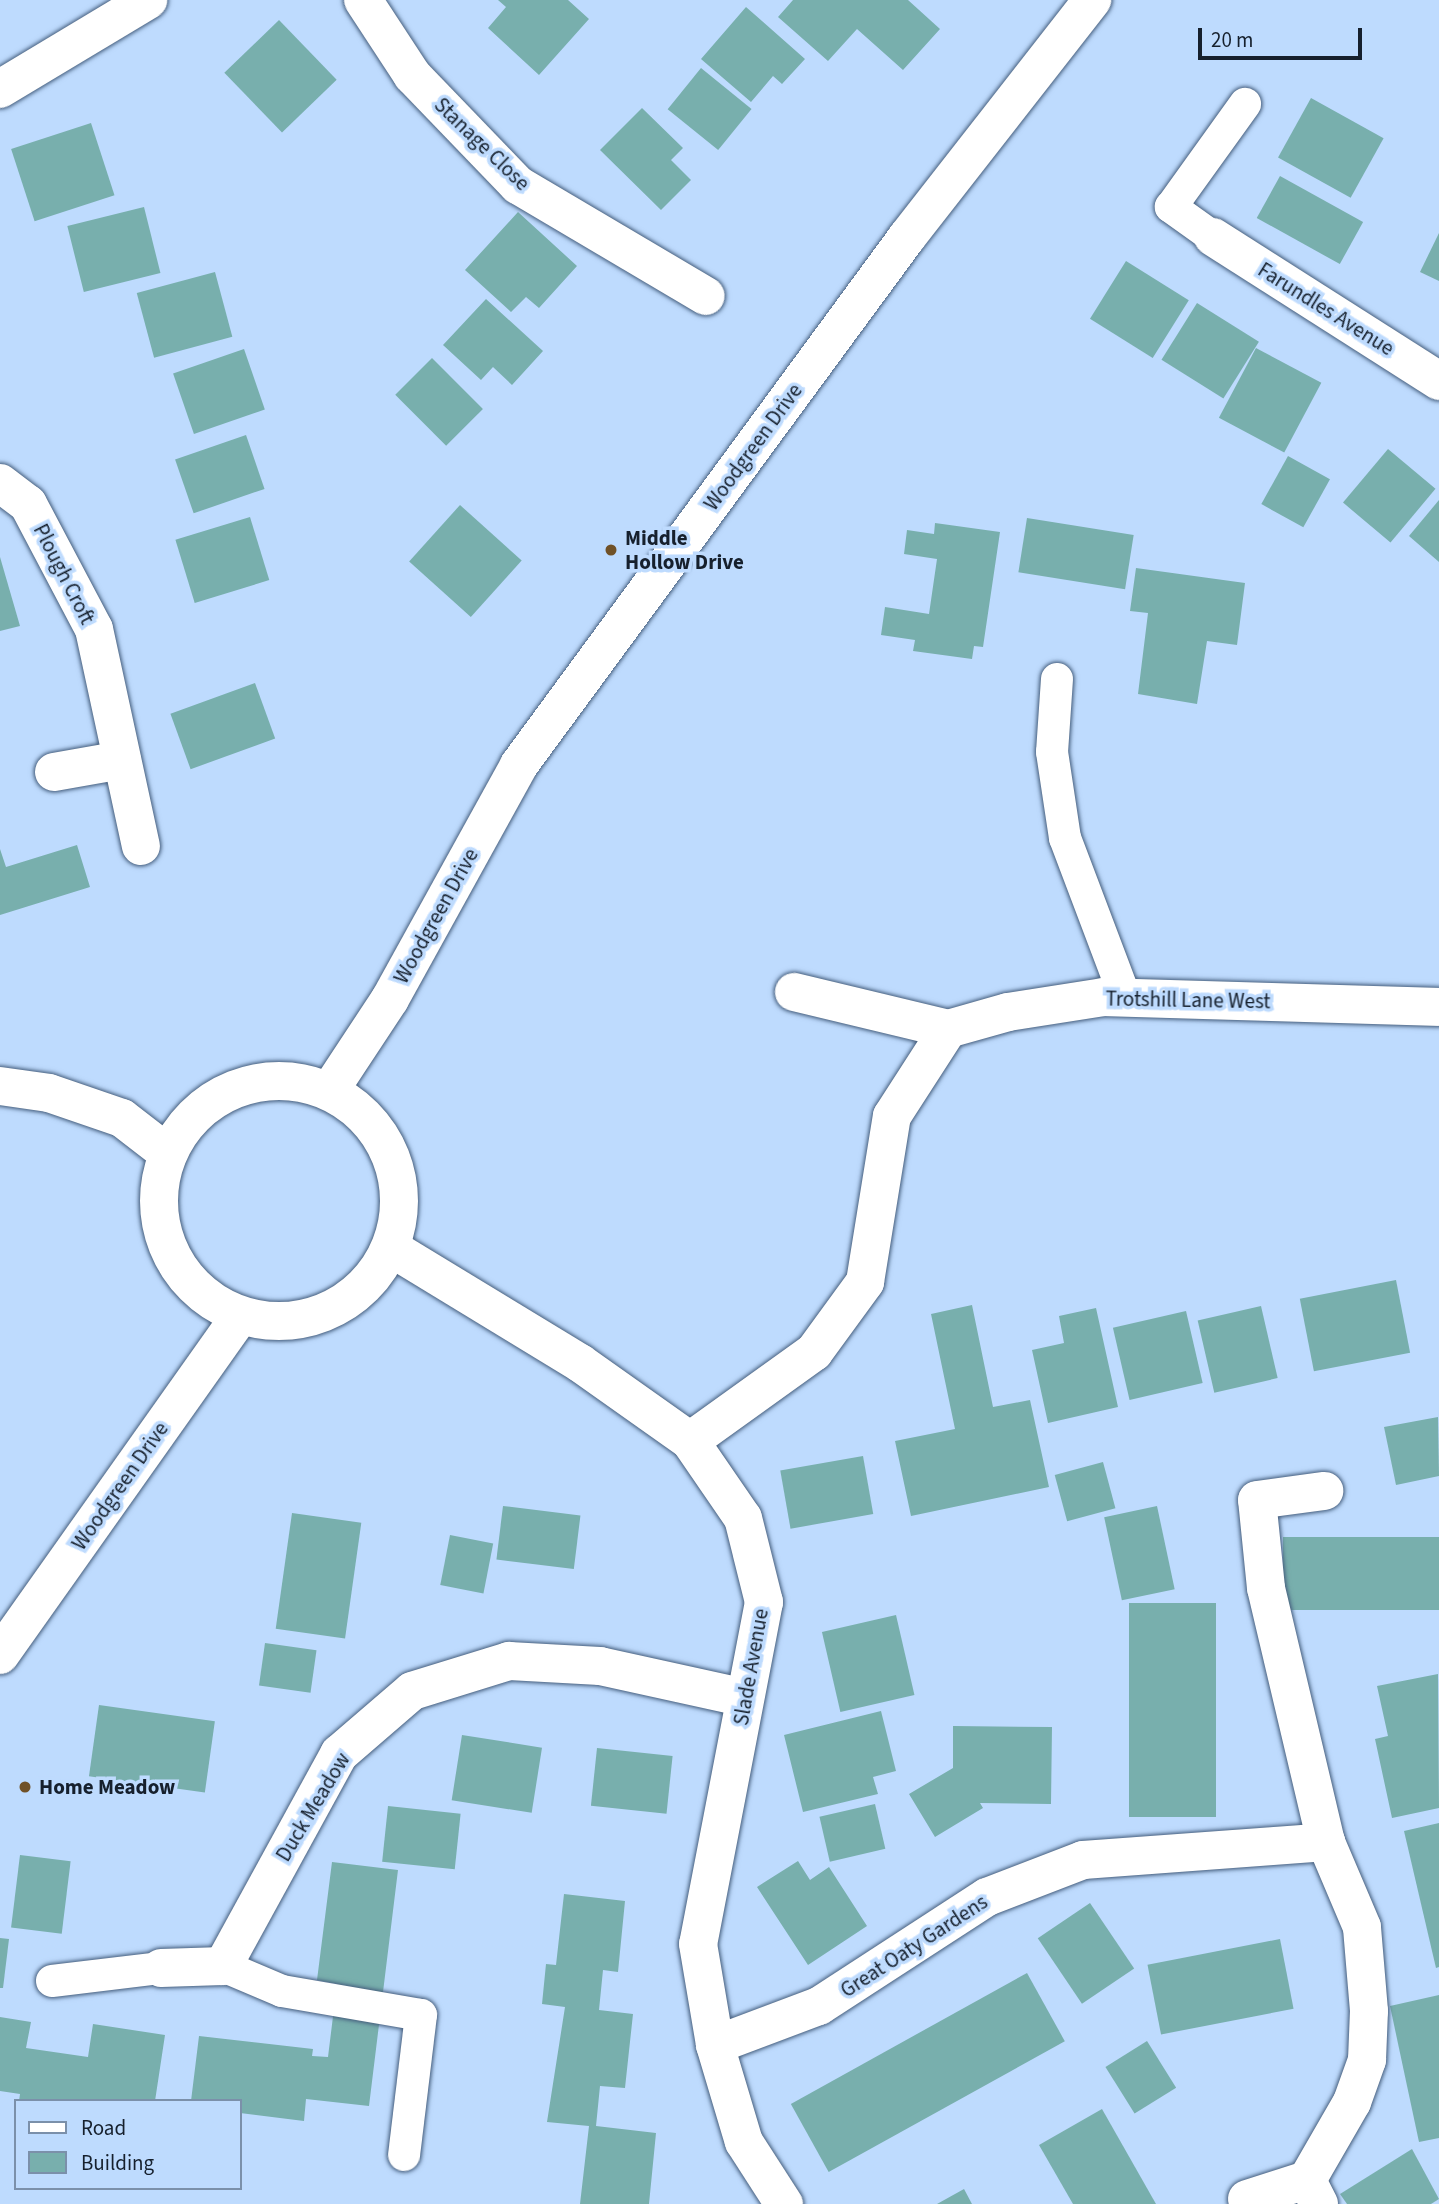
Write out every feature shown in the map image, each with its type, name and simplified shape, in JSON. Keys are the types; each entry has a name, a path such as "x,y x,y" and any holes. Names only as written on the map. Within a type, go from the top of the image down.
{"street":[{"path":"0,89 148,0"},
{"name":"Stanage Close","path":"363,0 412,75 518,185 706,296"},
{"name":"Woodgreen Drive","path":"330,1090 390,999 519,765 907,237 1092,0"},
{"name":"Farundles Avenue","path":"1213,237 1439,381"},
{"name":"Plough Croft","path":"0,483 28,504 93,629 141,846"},
{"path":"54,772 122,761"},
{"path":"690,1441 814,1352 865,1282 892,1116 948,1029 794,992"},
{"name":"Trotshill Lane West","path":"948,1029 1007,1012 1125,997 1439,1007"},
{"path":"269,1078 330,1090 374,1125 400,1184 391,1248 363,1289 302,1321 239,1317 188,1284 159,1227 166,1152 201,1105 269,1078"},
{"path":"0,1086 49,1093 122,1118 166,1152"},
{"name":"Slade Avenue","path":"391,1248 580,1363 690,1441 743,1518 764,1602 698,1944 715,2045 744,2142 784,2204"},
{"name":"Woodgreen Drive","path":"0,1655 239,1317"},
{"path":"1247,2199 1313,2192 1367,2060 1369,2011 1362,1927 1326,1842 1266,1588 1257,1500 1324,1491"},
{"name":"Duck Meadow","path":"223,1966 339,1754 412,1691 509,1661 600,1666 745,1698"},
{"name":"Great Oaty Gardens","path":"715,2045 819,2006 988,1897 1083,1860 1326,1842"},
{"path":"161,1968 223,1966"}],"lane":[{"path":"1213,237 1171,207 1245,104"},
{"path":"1057,679 1052,752 1065,838 1125,997"},
{"path":"223,1966 282,1992 421,2015 404,2155"},
{"path":"52,1981 161,1968"}],"building":[{"path":"498,0 568,0 589,19 539,75 488,28 506,7"},
{"path":"793,0 908,0 940,29 903,70 857,29 828,61 778,17"},
{"path":"746,7 805,59 782,84 773,76 751,102 701,59"},
{"path":"279,20 337,80 282,132 224,73"},
{"path":"701,68 752,109 718,150 668,109"},
{"path":"1311,98 1384,138 1351,198 1278,157"},
{"path":"642,108 683,148 671,160 691,180 661,210 600,150"},
{"path":"91,123 114,195 35,221 11,149"},
{"path":"1280,176 1363,222 1340,264 1257,218"},
{"path":"144,207 160,273 84,292 67,226"},
{"path":"518,212 577,266 539,308 526,297 511,312 465,270"},
{"path":"1439,233 1439,281 1420,272"},
{"path":"1126,261 1189,300 1153,358 1090,319"},
{"path":"215,272 232,337 154,358 137,293"},
{"path":"486,299 543,351 512,385 493,367 481,380 443,345"},
{"path":"1197,303 1259,342 1223,399 1161,360"},
{"path":"1256,348 1321,383 1284,452 1219,418"},
{"path":"244,349 265,410 194,434 173,373"},
{"path":"432,358 483,409 446,446 395,395"},
{"path":"246,435 265,489 194,513 175,459"},
{"path":"1388,449 1435,489 1390,542 1343,503"},
{"path":"1288,456 1330,479 1303,527 1261,504"},
{"path":"1439,500 1439,562 1409,536"},
{"path":"460,505 522,561 471,617 409,561"},
{"path":"250,517 269,580 195,603 175,540"},
{"path":"1027,518 1134,535 1125,589 1018,572"},
{"path":"935,523 1000,532 983,647 974,646 972,659 913,651 915,640 881,635 885,607 929,614 937,559 904,554 907,530 934,534"},
{"path":"0,557 20,626 0,631"},
{"path":"1136,568 1245,583 1237,645 1207,641 1197,704 1138,694 1148,613 1130,611"},
{"path":"255,683 275,738 191,769 170,714"},
{"path":"77,845 90,887 0,915 0,849 6,867"},
{"path":"1396,1280 1410,1353 1314,1371 1300,1299"},
{"path":"972,1305 993,1407 1030,1400 1049,1487 911,1516 895,1441 955,1429 931,1314"},
{"path":"1261,1306 1278,1378 1214,1393 1198,1321"},
{"path":"1096,1308 1118,1407 1048,1423 1032,1350 1064,1343 1059,1316"},
{"path":"1186,1311 1203,1383 1130,1400 1113,1328"},
{"path":"1438,1417 1439,1476 1396,1485 1384,1427"},
{"path":"863,1456 873,1514 791,1529 780,1471"},
{"path":"1103,1462 1115,1508 1067,1521 1055,1475"},
{"path":"503,1506 580,1516 574,1569 496,1560"},
{"path":"1157,1506 1175,1589 1122,1600 1104,1517"},
{"path":"292,1513 361,1523 345,1639 276,1629"},
{"path":"450,1535 493,1543 483,1593 440,1585"},
{"path":"1283,1537 1439,1537 1439,1610 1283,1610"},
{"path":"1129,1603 1216,1603 1216,1817 1129,1817"},
{"path":"896,1615 914,1695 840,1712 822,1632"},
{"path":"265,1643 316,1650 311,1693 259,1686"},
{"path":"1438,1674 1439,1808 1392,1818 1375,1739 1388,1736 1377,1686"},
{"path":"99,1705 215,1721 205,1793 89,1776"},
{"path":"881,1711 896,1771 873,1777 878,1794 803,1812 784,1735"},
{"path":"953,1726 1052,1727 1051,1804 980,1803 983,1808 935,1837 909,1794 953,1768"},
{"path":"462,1735 542,1748 532,1813 452,1800"},
{"path":"597,1748 673,1756 667,1814 591,1806"},
{"path":"875,1804 885,1849 830,1862 819,1817"},
{"path":"388,1806 461,1814 455,1869 382,1862"},
{"path":"1439,1823 1439,1967 1436,1968 1404,1831"},
{"path":"20,1855 71,1861 62,1934 11,1927"},
{"path":"798,1861 810,1880 829,1867 867,1926 808,1965 757,1887"},
{"path":"332,1862 398,1870 369,2106 306,2099 304,2121 242,2113 242,2099 191,2099 199,2036 313,2049 312,2056 328,2057 337,1984 317,1980"},
{"path":"564,1894 625,1901 618,1972 603,1970 599,2010 633,2014 625,2088 600,2086 596,2126 656,2133 649,2204 580,2204 589,2126 547,2122 565,2007 542,2004 546,1964 556,1965"},
{"path":"1090,1903 1134,1968 1082,2004 1038,1938"},
{"path":"0,1938 9,1939 3,1988 0,1988"},
{"path":"1280,1939 1294,2009 1161,2034 1147,1965"},
{"path":"1027,1973 1065,2041 829,2172 791,2104"},
{"path":"1439,1995 1439,2138 1419,2142 1390,2006"},
{"path":"0,2017 31,2022 26,2048 88,2057 93,2024 165,2035 155,2099 19,2099 20,2094 0,2091"},
{"path":"1147,2041 1176,2088 1135,2114 1105,2067"},
{"path":"1102,2109 1156,2204 1073,2204 1039,2145"},
{"path":"1412,2149 1439,2199 1431,2204 1347,2204 1340,2194"},
{"path":"964,2189 972,2204 937,2204"}],"place":[{"name":"Middle Hollow Drive","path":"611,550"},
{"name":"Home Meadow","path":"25,1787"}]}
